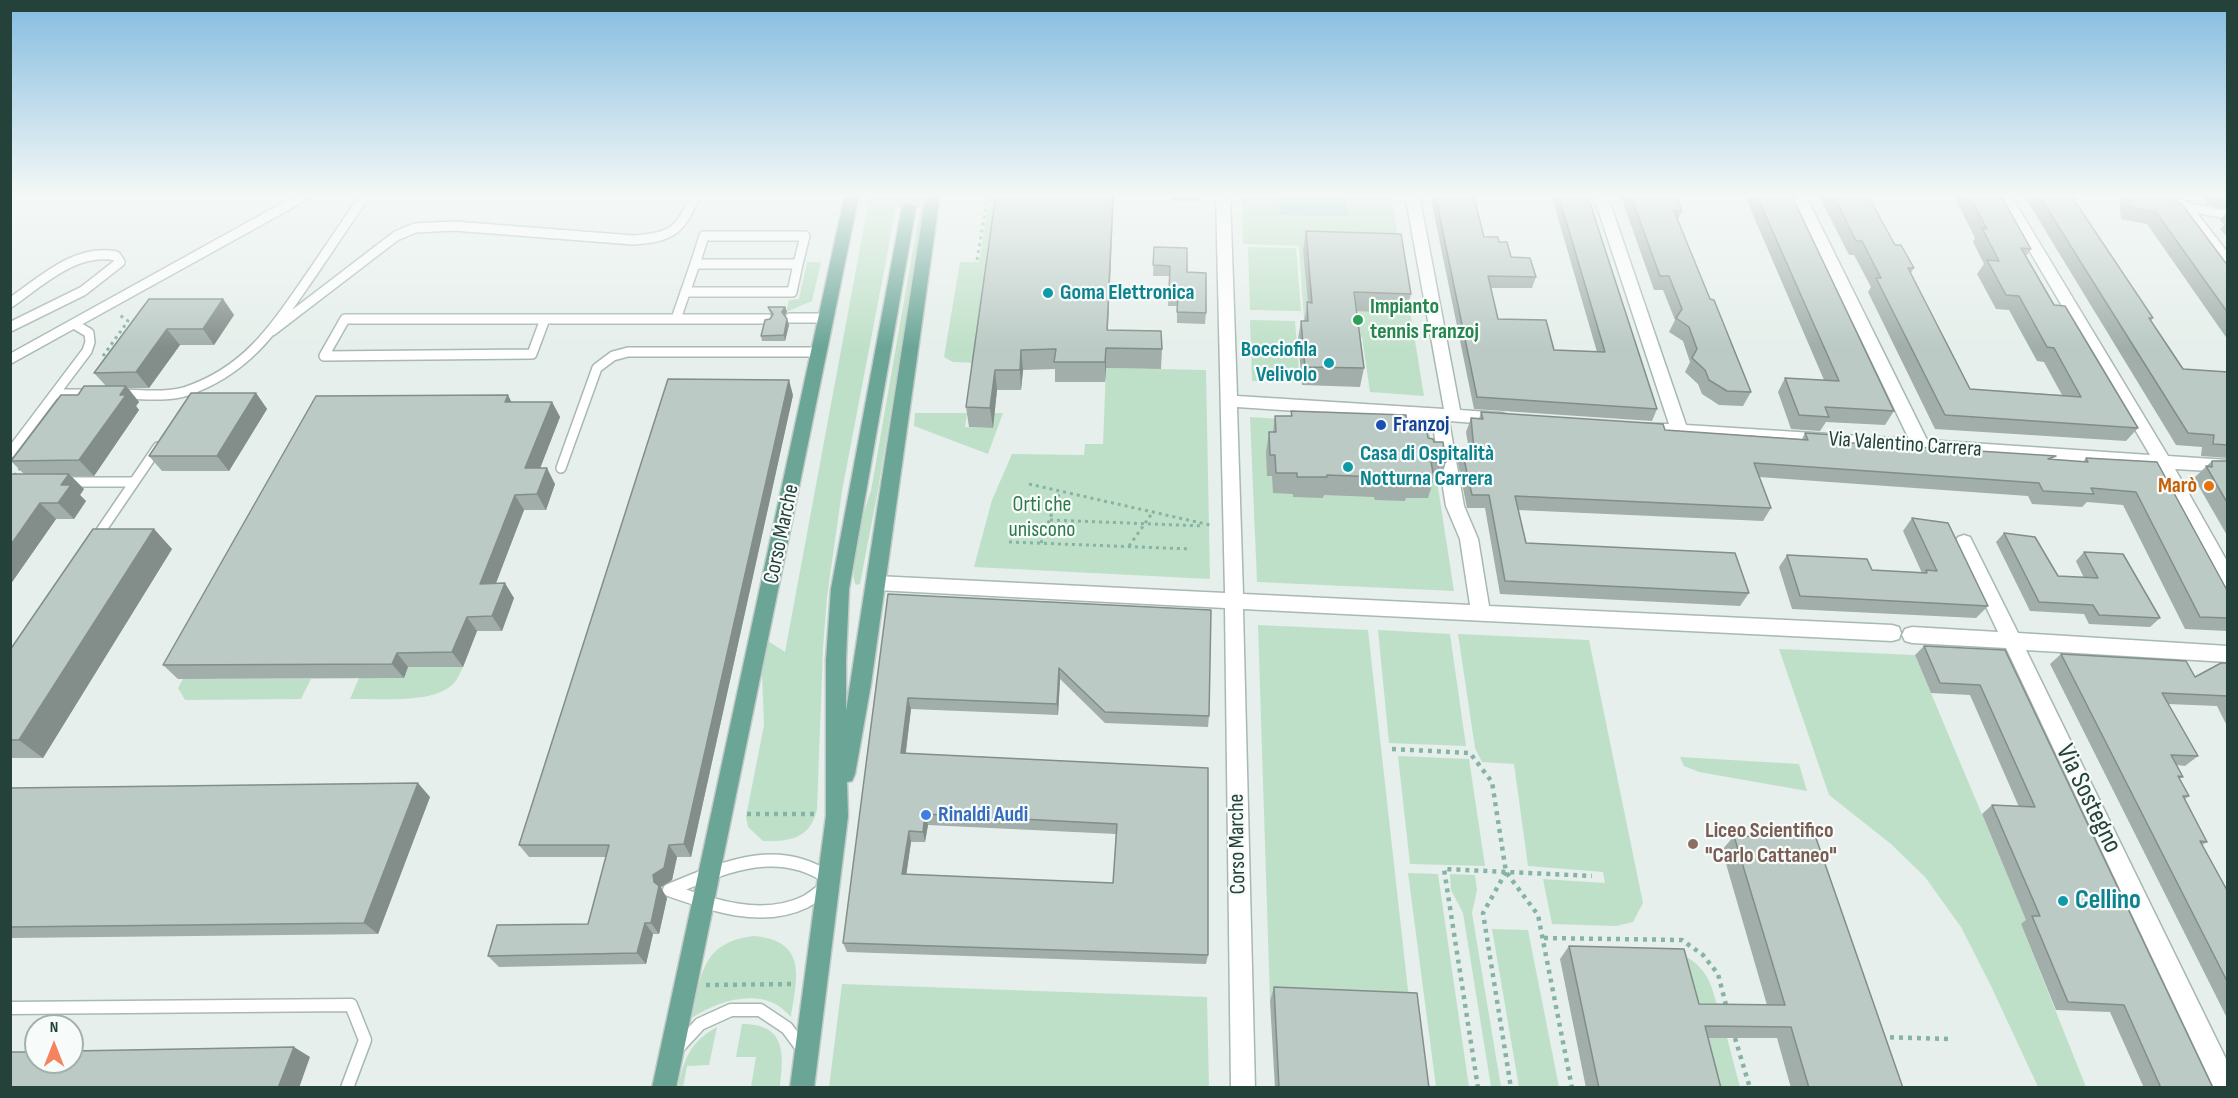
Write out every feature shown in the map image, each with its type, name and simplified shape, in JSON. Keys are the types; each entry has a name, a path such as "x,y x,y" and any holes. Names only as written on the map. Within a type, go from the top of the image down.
{"main road":[{"name":"Corso Marche","path":"664,1088 841,245"},
{"path":"802,1088 830,882 826,815 840,589 902,245"},
{"path":"826,815 858,707 925,245"}],"street":[{"name":"Corso Marche","path":"1224,245 1234,601 1243,1088"},
{"path":"1420,245 1446,415 1455,506 1469,539 1481,613"},
{"path":"1617,245 1679,430"},
{"path":"1823,245 1921,446"},
{"path":"2034,245 2163,462 2228,581"},
{"path":"2214,245 2228,264"},
{"path":"1228,401 1519,420"},
{"name":"Via Valentino Carrera","path":"1622,427 2228,466"},
{"name":"Via Sostegno","path":"1964,542 2227,1088"},
{"path":"876,583 1902,634 2228,654"}],"lane":[{"path":"10,359 216,245"},
{"path":"107,394 166,394 186,391 242,361 259,348 272,332 331,245"},
{"path":"272,332 384,245"},
{"path":"676,319 701,245"},
{"path":"685,292 792,292 803,245"},
{"path":"10,303 69,264 84,257 98,254 116,256 120,262 111,273 93,284 10,327"},
{"path":"694,264 798,264"},
{"path":"545,318 531,354 324,356 345,319 545,318 768,319"},
{"path":"790,318 826,318"},
{"path":"10,453 87,351 90,342 89,333 74,324"},
{"path":"561,468 597,368 613,357 628,352 819,352"},
{"path":"190,399 200,385"},
{"path":"55,394 96,394"},
{"path":"88,549 167,433"},
{"path":"56,482 134,482"},
{"path":"789,860 810,866 830,882 804,902 781,910 745,910 704,902 669,890 710,874 752,862 789,860"},
{"path":"10,1008 351,1005 365,1040 347,1088"},
{"name":"Corso Marche","path":"671,1056 700,1024 731,1011 760,1011 787,1028 806,1054"}],"path":[{"path":"977,260 979,245"},
{"path":"1029,484 1210,525"},
{"path":"1041,543 1060,491"},
{"path":"1128,546 1153,512"},
{"path":"1050,520 1232,526"},
{"path":"1009,542 1191,549"},
{"path":"1392,750 1470,753 1492,782 1506,872 1538,915 1572,1088"},
{"path":"747,814 826,815"},
{"path":"1478,1088 1444,869 1592,876"},
{"path":"1506,872 1483,913 1511,1088"},
{"path":"1544,938 1682,940 1703,955 1718,974 1729,1016"},
{"path":"699,985 796,984"},
{"path":"1877,1037 1949,1039"},
{"path":"1735,1038 1750,1088"}],"green space":[{"path":"860,245 889,245 842,491 827,597 817,809 810,826 798,836 790,839 763,841 748,827 746,817 764,725 762,674 768,641 785,652"},
{"path":"914,245 918,245 878,490 860,584 856,585 855,553 871,491"},
{"path":"982,245 994,245 978,363 953,362 944,357 960,262 979,262"},
{"name":"Impianto tennis Franzoj","path":"1278,245 1399,245 1424,396 1370,392 1362,337 1305,335 1299,246"},
{"path":"1248,247 1296,248 1301,311 1250,310"},
{"path":"807,262 821,262 812,301 786,312 789,300 799,299"},
{"path":"1250,320 1295,321 1300,382 1252,381"},
{"name":"Orti che uniscono","path":"1106,368 1206,370 1210,579 974,567 992,500 1012,454 1084,455 1085,444 1103,444"},
{"path":"915,413 967,413 965,427 992,428 994,413 1003,413 988,454 914,426"},
{"path":"1250,417 1429,429 1454,591 1257,582"},
{"path":"1258,625 1368,630 1410,1008 1270,1001"},
{"path":"1378,630 1450,634 1466,746 1389,743"},
{"path":"1458,634 1589,640 1643,903 1633,922 1616,926 1552,924 1543,879 1605,883 1603,872 1528,866 1514,764 1482,762 1475,748"},
{"path":"1779,649 1915,655 2028,924 2021,924 2086,1087 2038,1087 1961,927 1925,877 1891,844 1829,795"},
{"path":"408,667 463,667 454,683 433,695 405,699 350,699 359,678 404,678"},
{"path":"183,679 311,679 301,699 185,700 178,688"},
{"path":"1398,756 1469,759 1485,866 1410,864"},
{"path":"1680,757 1799,764 1807,791 1699,772 1684,766"},
{"path":"1408,873 1438,874 1469,1087 1436,1087"},
{"path":"1450,874 1475,875 1477,890 1472,913 1501,1087 1491,1087 1463,913 1451,890"},
{"path":"1492,929 1528,930 1559,1087 1519,1087"},
{"path":"754,936 771,939 783,945 791,954 796,976 791,1017 779,1006 767,1001 744,999 722,1003 692,1018 706,963 723,945"},
{"path":"1685,956 1705,974 1720,1016 1687,1016"},
{"path":"842,984 1207,997 1209,1087 829,1087"},
{"path":"742,1024 767,1029 779,1043 782,1063 780,1087 751,1087 756,1057 736,1057"},
{"path":"717,1027 709,1065 687,1066 683,1087 678,1087 686,1060 694,1045"},
{"path":"1692,1038 1727,1038 1740,1087 1705,1087"}],"building":[{"name":"Goma Elettronica","path":"989,245 1111,245 1107,330 1161,331 1162,349 1106,348 1105,362 1054,362 1056,349 1021,350 1020,370 995,370 990,408 966,407"},
{"path":"1307,245 1403,245 1411,294 1354,292 1364,368 1305,367 1301,321 1308,321 1307,302 1312,303"},
{"path":"1446,245 1508,245 1511,257 1530,258 1536,277 1488,276 1498,319 1546,320 1554,350 1605,352 1573,245 1604,245 1657,409 1477,397"},
{"path":"1649,245 1688,245 1710,299 1714,300 1751,392 1727,391 1709,380 1705,370 1692,358 1697,349 1689,327 1676,318 1682,309 1669,276 1660,276"},
{"path":"1779,245 1815,245 1894,411 1825,407 1829,417 1799,415 1785,378 1839,381"},
{"path":"1864,245 1901,245 1914,268 1908,268 1970,389 2081,397 2054,348 2047,347 2019,296 2006,295 1987,260 1999,261 1991,245 2029,245 2031,249 2021,248 2054,305 2065,306 2138,428 1945,415 1876,278 1881,278"},
{"path":"2070,245 2104,245 2153,318 2149,318 2183,369 2228,372 2228,445 2213,444 2214,435 2188,433"},
{"path":"2180,245 2213,245 2228,266 2228,313"},
{"path":"1154,247 1187,248 1187,272 1206,273 1206,313 1177,312 1178,295 1169,295 1170,266 1153,265"},
{"path":"149,299 223,299 203,329 167,329 136,372 94,373"},
{"path":"768,307 785,307 782,312 787,319 784,335 761,336 765,320 770,319 773,314"},
{"path":"668,379 789,380 684,844 669,845 664,868 653,875 654,882 659,886 651,923 645,923 637,953 488,956 497,925 588,924 609,845 519,845"},
{"path":"84,386 126,386 120,395 126,395 79,460 11,461 61,395 78,395"},
{"path":"191,393 256,393 217,456 149,456"},
{"path":"508,395 505,402 552,402 525,468 547,468 537,494 515,495 480,584 505,583 492,616 467,617 452,652 397,653 392,664 163,665 316,396"},
{"name":"Casa di Ospitalità Notturna Carrera","path":"1291,411 1406,415 1406,419 1425,420 1428,438 1433,439 1434,442 1443,442 1446,462 1431,462 1434,478 1410,477 1411,481 1327,475 1327,477 1297,477 1297,473 1276,473 1275,455 1270,455 1269,432 1276,432 1275,416 1292,416"},
{"path":"1481,412 1663,424 1665,430 1808,440 1805,433 1835,435 1838,442 2056,456 2048,459 2088,462 2086,458 2157,462 2228,592 2228,618 2200,617 2136,492 2091,488 2094,494 2043,491 2039,483 1754,463 1771,508 1515,496 1526,543 1735,553 1749,593 1505,581 1489,495 1472,495 1462,450 1474,450 1471,418 1483,419"},
{"path":"2212,461 2228,461 2228,504 2206,466 2212,467"},
{"path":"10,474 69,474 61,485 71,485 58,503 40,503 10,546"},
{"path":"1912,518 1948,523 1988,606 1800,596 1787,555 1867,559 1872,570 1927,573 1926,570 1937,571"},
{"path":"93,529 154,529 19,740 10,740 10,650"},
{"path":"2004,533 2035,537 2058,576 2098,578 2084,552 2123,554 2160,618 2099,615 2093,605 2039,602"},
{"path":"888,594 1211,610 1209,716 1105,712 1059,668 1057,704 908,698 901,753 1208,768 1208,955 843,943","holes":["925,814 1117,824 1113,883 902,874 909,831 923,832"]},
{"path":"1924,646 2005,650 2213,1088 2161,1088 2124,1005 2068,1002 2032,916 2040,916 1992,805 2035,807 1980,685 1940,683"},
{"path":"2061,654 2186,661 2195,677 2221,663 2228,663 2228,696 2162,693 2198,756 2171,755 2183,777 2178,776 2189,796 2183,796 2207,842 2200,841 2228,892 2228,983"},
{"path":"418,783 364,923 10,927 10,788"},
{"path":"1734,836 1816,838 1903,1088 1809,1088 1791,1027 1705,1026 1721,1088 1599,1088 1569,946 1684,949 1699,1004 1785,1005"},
{"path":"1274,987 1417,993 1429,1088 1279,1088"},
{"path":"294,1047 278,1088 10,1088 10,1052 24,1052 24,1074 84,1074 84,1051"}],"place":[{"name":"Goma Elettronica","path":"1048,293"},
{"name":"Impianto tennis Franzoj","path":"1358,320"},
{"name":"Bocciofila Velivolo","path":"1329,363"},
{"name":"Franzoj","path":"1381,425"},
{"name":"Casa di Ospitalità Notturna Carrera","path":"1348,467"},
{"name":"Marò","path":"2209,486"},
{"name":"Rinaldi Audi","path":"926,815"},
{"name":"Liceo Scientifico \"Carlo Cattaneo\"","path":"1693,844"},
{"name":"Cellino","path":"2063,901"}]}
